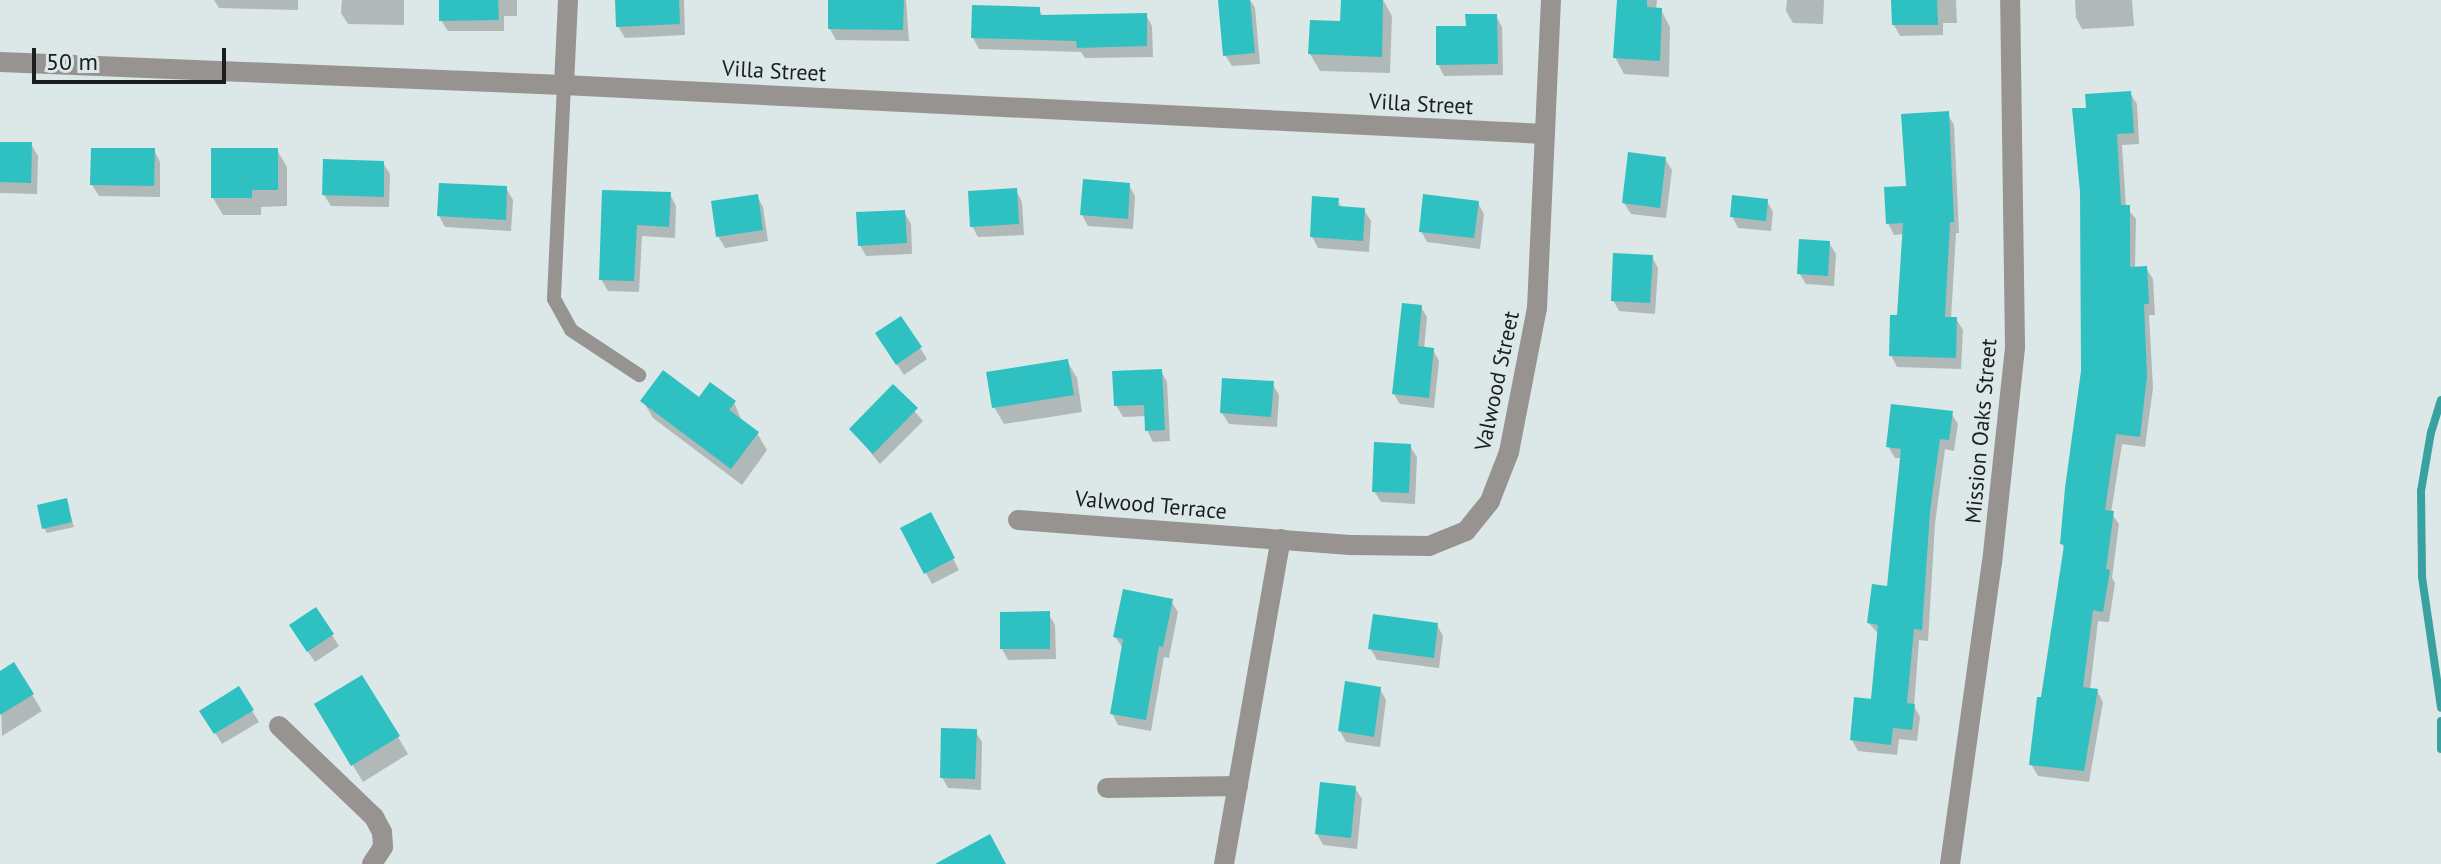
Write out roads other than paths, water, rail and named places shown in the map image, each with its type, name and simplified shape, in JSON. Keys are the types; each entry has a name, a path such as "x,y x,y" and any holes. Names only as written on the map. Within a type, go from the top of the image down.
{"street":[{"path":"564,85 568,0"},
{"name":"Valwood Street","path":"1281,539 1353,545 1429,546 1466,531 1484,510 1509,452 1537,308 1551,0"},
{"name":"Mission Oaks Street","path":"1950,864 1992,563 2015,347 2010,0"},
{"name":"Villa Street","path":"0,62 564,85 1545,134"},
{"name":"Valwood Terrace","path":"1018,520 1281,539"},
{"path":"1224,864 1281,539"},
{"path":"279,726 374,817 382,832 383,847 372,863"},
{"path":"1107,788 1238,786"}],"lane":[{"path":"564,85 554,299 571,330 639,375"}],"waterway":[{"path":"2441,400 2431,432 2421,491 2422,577 2441,708"},
{"path":"2441,721 2441,749"}]}
